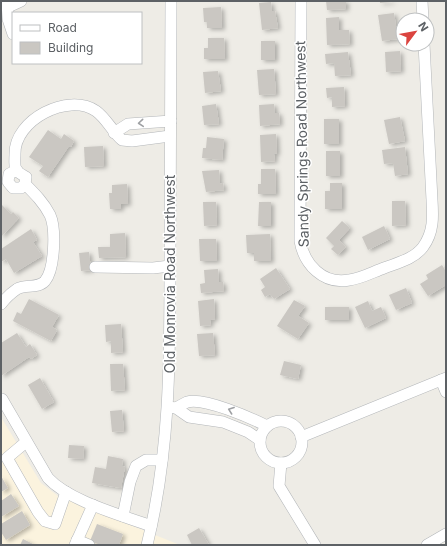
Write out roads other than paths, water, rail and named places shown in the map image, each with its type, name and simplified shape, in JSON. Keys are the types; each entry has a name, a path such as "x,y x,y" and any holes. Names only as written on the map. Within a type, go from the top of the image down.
{"street":[{"path":"12,31 8,19 8,4 21,1"},
{"name":"Old Monrovia Road Northwest","path":"147,545 172,408 170,266 171,1"},
{"name":"Sandy Springs Road Northwest","path":"301,1 300,240 302,251 308,262 321,275 333,280 349,280 408,259 419,252 430,235 433,225 424,52"},
{"path":"422,1 423,12"},
{"path":"17,170 9,174 4,184 13,188 21,188 25,184 26,177 17,170 15,149 19,136 34,118 56,107 85,106 96,111 114,133 122,140 132,141 170,136"},
{"path":"114,133 128,124 171,121"},
{"path":"1,304 18,289 37,286 45,281 51,269 54,243 51,217 39,197 25,184"},
{"path":"95,267 153,268 170,266"},
{"path":"301,437 444,379 446,392"},
{"path":"2,399 26,442 48,478 56,488 93,505 151,526"},
{"path":"172,408 188,402 219,406 248,416 267,426"},
{"path":"172,408 189,417 223,422 248,432 260,440"},
{"path":"278,421 290,423 299,431 301,437 302,444 297,455 287,462 274,462 263,453 260,440 267,426 278,421"},
{"path":"26,442 7,458 38,512 45,521 55,524 66,492"},
{"path":"124,516 130,482 136,466 146,460 162,460"},
{"path":"281,463 279,486 315,545"},
{"path":"89,545 76,543 93,505"},
{"path":"427,545 446,534"}]}
